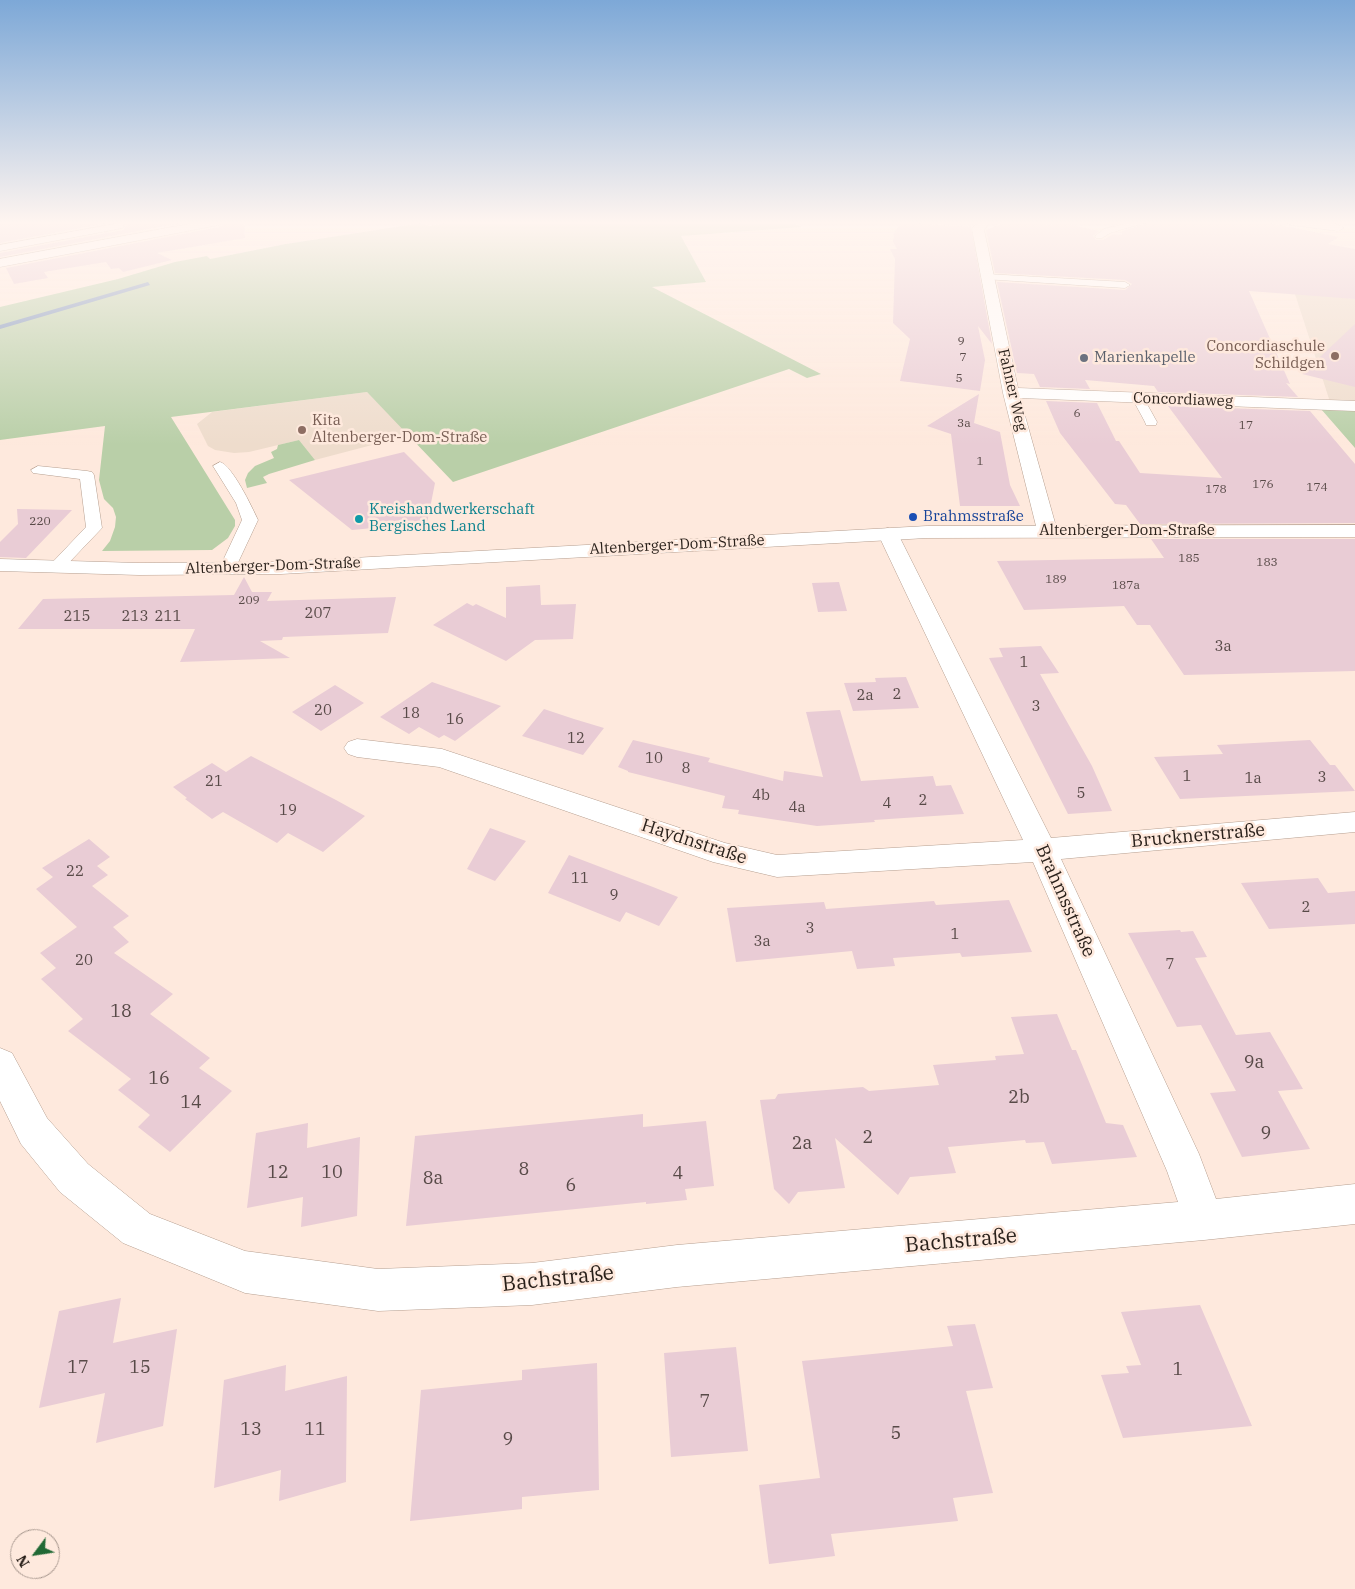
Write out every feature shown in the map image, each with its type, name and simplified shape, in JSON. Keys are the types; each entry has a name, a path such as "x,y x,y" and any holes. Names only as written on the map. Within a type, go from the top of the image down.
{"street":[{"name":"Fahner Weg","path":"992,296 1011,393 1047,530"},
{"name":"Concordiaweg","path":"1011,393 1355,406"},
{"name":"Altenberger-Dom-Straße","path":"0,566 291,568 888,534 1047,530 1355,531"},
{"name":"Brahmsstraße","path":"888,534 1042,850 1185,1168 1204,1220"},
{"name":"Haydnstraße","path":"357,748 442,758 723,854 777,866 1042,850"},
{"name":"Brucknerstraße","path":"1042,850 1355,822"},
{"name":"Bachstraße","path":"0,1064 34,1131 74,1178 137,1229 245,1272 378,1290 532,1284 676,1266 1204,1220 1355,1204"}],"lane":[{"path":"1138,398 1151,422"},
{"path":"220,466 243,503 250,520 227,569"},
{"path":"38,470 87,474 94,528 56,567"}],"shaded area":[{"name":"Concordiaschule Schildgen","path":"1296,296 1333,296 1355,299 1355,402 1330,402"},
{"name":"Kita Altenberger-Dom-Straße","path":"367,392 410,435 315,460 299,440 249,452 234,453 215,450 208,446 197,424 212,412"}],"green space":[{"path":"46,296 670,296 821,374 807,378 789,369 453,482 367,392 171,417 235,520 235,526 228,538 212,550 102,551 110,541 116,517 113,508 104,499 99,480 105,426 0,440 0,307"},
{"path":"1321,409 1355,411 1355,448"},
{"path":"299,440 315,460 269,474 263,477 267,483 247,488 245,480 248,473 255,466 274,458 271,452 277,449 278,445"}],"building":[{"path":"894,296 983,296 992,344 978,326 985,360 980,391 900,381 910,339 893,323"},
{"path":"1000,296 1251,296 1290,384 1286,383 1298,397 1158,392 1154,386 1085,380 1090,389 1040,387 1034,374 1017,373"},
{"path":"1317,296 1355,296 1355,299"},
{"path":"1355,324 1355,387 1302,374"},
{"path":"979,394 974,423 1000,432 1010,485 1020,506 960,506 951,434 927,426"},
{"path":"1046,401 1097,403 1116,441 1119,441 1140,473 1222,478 1168,406 1310,411 1355,464 1355,523 1140,524 1126,505 1115,504 1060,433"},
{"path":"404,452 435,483 427,523 373,525 373,528 352,530 289,480"},
{"path":"17,509 72,510 26,558 0,557 0,542 18,524"},
{"path":"1151,539 1355,539 1355,671 1184,675 1150,625 1137,625 1124,606 1024,610 997,561 1164,558"},
{"path":"244,577 252,592 272,592 267,601 396,597 388,633 283,637 282,640 260,641 290,658 180,662 195,629 18,629 43,599 234,595"},
{"path":"839,582 847,611 818,612 812,583"},
{"path":"540,585 541,605 576,604 573,639 535,640 506,661 433,625 467,603 473,606 476,604 506,618 506,587"},
{"path":"1041,646 1059,673 1040,674 1092,766 1112,811 1068,814 989,658 1003,657 999,648"},
{"path":"906,677 919,708 853,711 844,683 876,682 875,678"},
{"path":"432,682 501,706 455,741 444,735 439,738 419,727 409,734 380,717"},
{"path":"335,685 364,703 321,731 292,712"},
{"path":"544,709 604,728 583,755 522,736"},
{"path":"840,710 861,781 933,776 936,786 951,785 964,814 817,826 738,814 739,810 722,808 725,796 628,772 618,767 633,740 710,758 708,762 783,781 784,771 823,777 806,712"},
{"path":"1310,740 1330,765 1335,765 1355,791 1180,799 1154,757 1223,754 1217,745"},
{"path":"251,756 365,816 323,852 288,833 277,843 223,812 212,819 185,799 187,798 173,787 212,763 226,772"},
{"path":"490,828 526,841 495,881 467,869"},
{"path":"89,839 110,857 97,866 108,875 92,886 129,916 113,927 129,942 114,953 173,994 150,1014 210,1058 199,1068 232,1091 170,1152 138,1127 150,1115 118,1090 131,1079 68,1031 83,1019 41,979 56,968 40,953 77,927 36,889 53,877 42,868"},
{"path":"569,855 678,897 659,926 626,912 620,922 548,893"},
{"path":"1318,878 1328,893 1355,891 1355,924 1269,929 1241,883"},
{"path":"1009,900 1032,952 962,957 960,953 893,958 895,966 857,969 852,951 736,962 727,908 824,902 826,909 934,901 936,905"},
{"path":"1180,930 1181,932 1193,931 1207,957 1195,958 1236,1035 1270,1032 1303,1089 1278,1091 1310,1149 1242,1157 1210,1093 1236,1091 1201,1025 1177,1027 1128,933"},
{"path":"1057,1014 1072,1050 1076,1050 1106,1123 1123,1125 1137,1157 1052,1164 1044,1142 1026,1143 1025,1140 948,1147 956,1173 910,1177 898,1195 835,1138 845,1188 798,1192 789,1204 774,1189 760,1100 775,1099 778,1094 863,1087 869,1091 939,1085 933,1065 996,1060 995,1056 1024,1054 1011,1017"},
{"path":"643,1114 643,1127 706,1121 714,1186 685,1189 687,1200 646,1204 646,1202 406,1226 415,1136"},
{"path":"308,1123 307,1148 360,1137 357,1216 301,1227 303,1197 247,1208 256,1133"},
{"path":"121,1298 113,1343 177,1329 163,1426 96,1443 105,1393 39,1408 59,1311"},
{"path":"1200,1305 1252,1426 1123,1438 1101,1375 1129,1373 1126,1366 1141,1365 1121,1312"},
{"path":"975,1324 993,1388 966,1391 993,1493 953,1498 958,1521 831,1534 835,1556 769,1564 759,1485 820,1478 802,1361 953,1346 947,1326"},
{"path":"736,1347 748,1451 671,1457 664,1353"},
{"path":"597,1363 599,1490 522,1497 522,1509 410,1521 421,1390 522,1380 522,1370"},
{"path":"286,1365 285,1391 347,1376 346,1482 279,1501 281,1470 214,1488 224,1380"}],"waterway":[{"path":"0,327 106,296"}],"place":[{"name":"Concordiaschule Schildgen","path":"1335,356"},
{"name":"Marienkapelle","path":"1084,358"},
{"name":"Kita Altenberger-Dom-Straße","path":"302,430"},
{"name":"Brahmsstraße","path":"913,517"},
{"name":"Kreishandwerkerschaft Bergisches Land","path":"359,519"}]}
